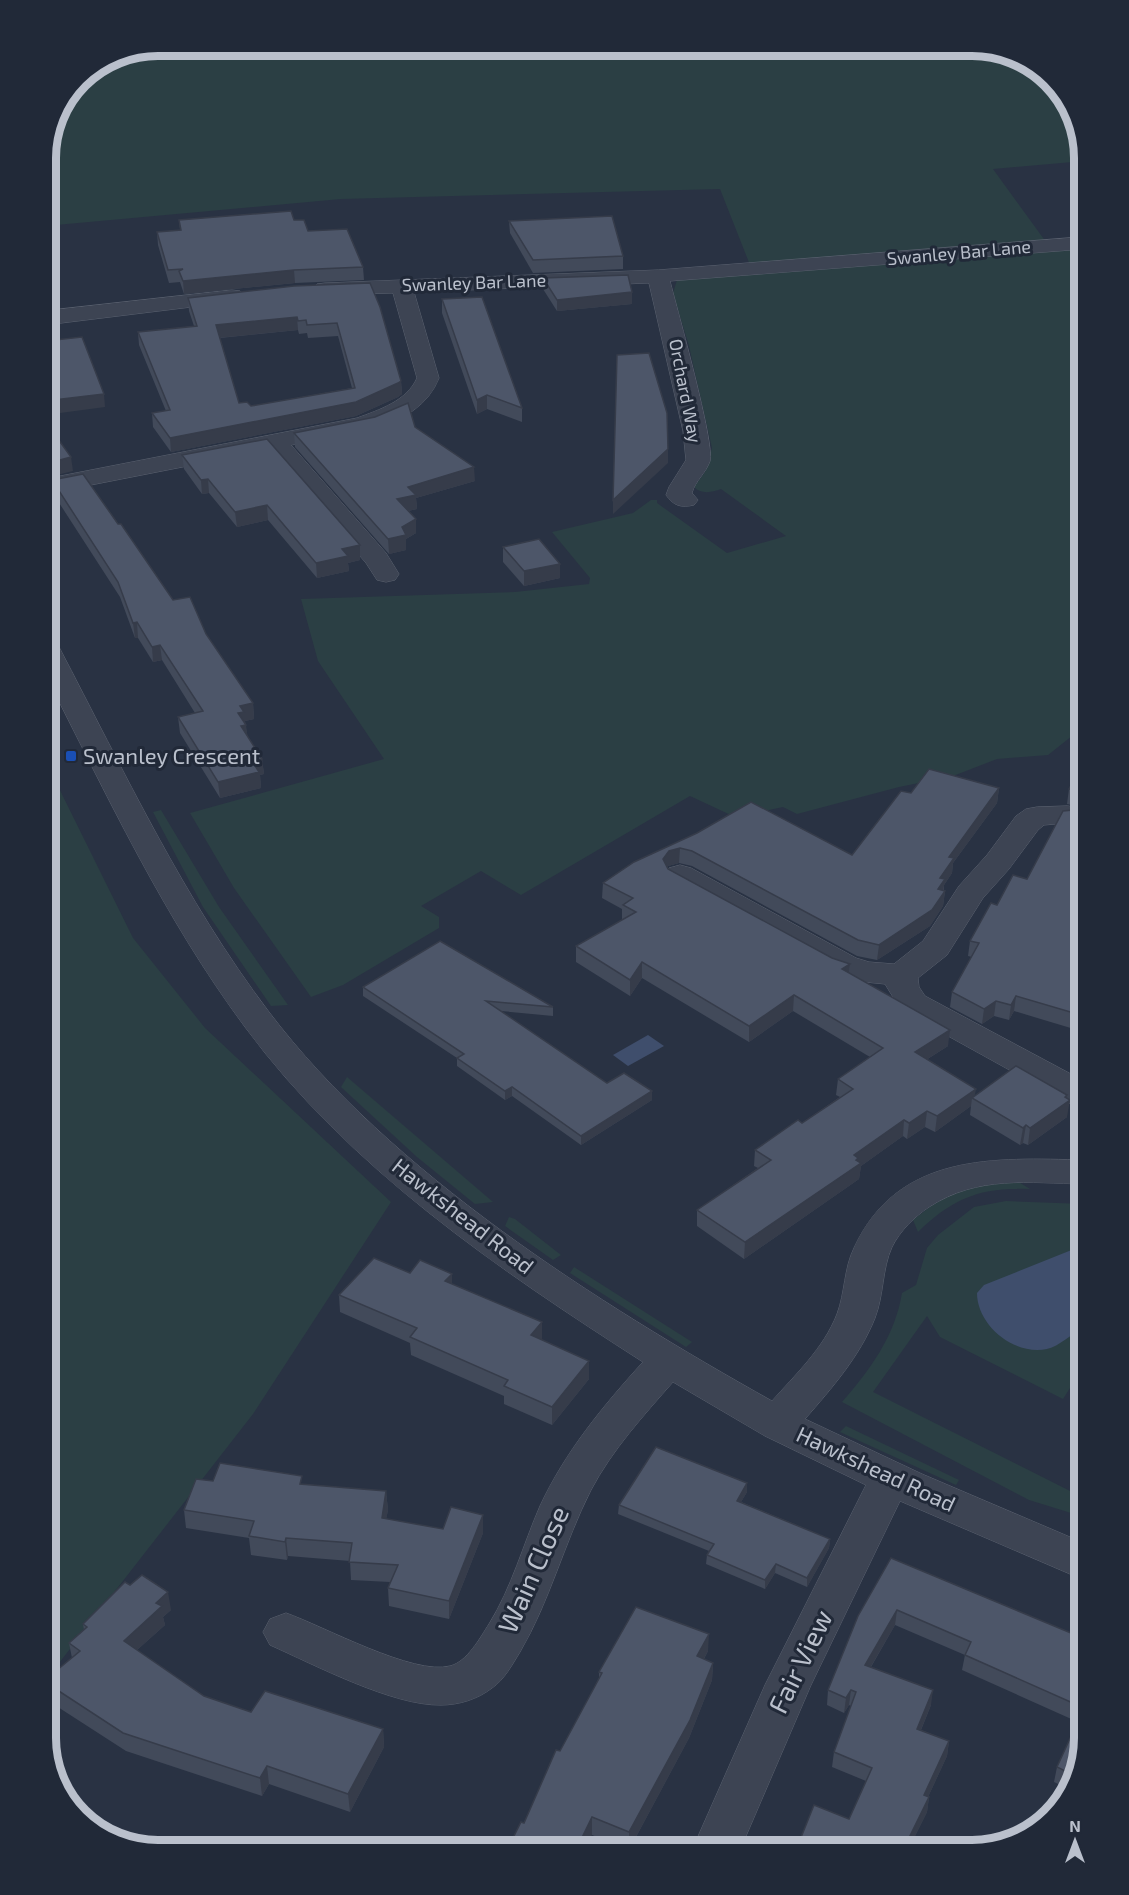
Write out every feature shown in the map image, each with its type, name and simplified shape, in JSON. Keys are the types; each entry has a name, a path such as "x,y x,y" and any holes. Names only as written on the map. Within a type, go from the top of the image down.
{"street":[{"name":"Swanley Bar Lane","path":"307,290 658,276 1074,244"},
{"name":"Orchard Way","path":"658,276 695,431 698,460 681,487 679,495 685,500"},
{"path":"56,485 370,422 418,396 426,387 428,378 400,285"},
{"path":"56,317 251,294"},
{"path":"275,442 376,559 386,574"},
{"name":"Hawkshead Road","path":"56,668 178,901 214,960 240,996 309,1080 379,1150 467,1222 568,1296 669,1360 777,1423 1074,1559"},
{"path":"680,875 844,964 865,972 901,975 935,948 970,893 996,864 1027,823 1037,816 1046,814 1068,815"},
{"path":"901,975 902,987 913,1003 1074,1091"},
{"path":"777,1423 829,1362 847,1336 864,1292 870,1254 884,1229 903,1208 938,1185 974,1172 1006,1169 1074,1172"},
{"name":"Wain Close","path":"286,1632 368,1667 427,1685 458,1685 482,1672 517,1618 571,1485 618,1418 669,1360"},
{"name":"Fair View","path":"720,1840 788,1685 891,1477"}],"green space":[{"path":"978,56 992,57 1017,66 1048,90 1063,112 1070,131 1074,157 1074,162 993,169 1046,242 750,265 720,189 341,199 56,225 57,137 63,118 85,85 118,63 137,57"},
{"path":"1074,247 1074,736 1048,755 997,759 953,776 899,787 797,814 783,807 735,817 690,796 521,895 481,871 421,906 439,917 439,928 343,985 311,997 234,888 190,813 384,759 318,661 301,599 515,592 589,584 590,578 552,532 633,513 651,500 657,500 657,503 727,553 786,536 721,489 704,492 694,487 705,472 712,448 689,346 673,293 677,280"},
{"path":"56,782 133,938 205,1028 391,1202 253,1414 56,1667"},
{"path":"161,810 219,907 288,1005 271,1006 203,907 153,812"},
{"path":"347,1077 493,1202 475,1204 417,1157 341,1087"},
{"path":"1017,1181 1030,1189 997,1190 969,1197 943,1211 918,1232 913,1220 931,1206 962,1188"},
{"path":"1006,1201 1074,1204 1074,1249 1047,1261 1047,1349 1074,1334 1074,1382 1063,1399 940,1337 927,1316 873,1392 1074,1493 1074,1514 1029,1500 842,1402 880,1352 894,1324 902,1293 916,1285 927,1248 938,1235 974,1207"},
{"path":"509,1217 515,1219 561,1255 553,1260 505,1226"},
{"path":"574,1267 692,1342 686,1347 570,1273"},
{"path":"846,1426 959,1480 956,1485 840,1432"}],"water":[{"path":"648,1035 664,1046 628,1066 613,1055"},
{"path":"1074,1249 1074,1334 1047,1349 1022,1348 1010,1343 990,1327 983,1316 977,1293 984,1285"}],"building":[{"path":"291,211 294,220 304,220 308,231 347,229 363,267 294,270 183,281 179,271 183,269 168,270 157,232 181,230 179,220"},
{"path":"612,216 623,256 533,260 509,221"},
{"path":"628,275 632,292 557,300 543,278"},
{"path":"370,283 380,307 401,381 356,402 170,438 152,413 170,410 138,332 197,326 188,298 294,286","holes":["297,317 298,321 306,320 307,325 337,323 355,388 251,406 247,402 239,403 216,325"]},
{"path":"482,297 522,408 487,395 477,400 442,299"},
{"path":"82,337 104,394 56,400 56,340"},
{"path":"649,353 667,413 668,449 613,500 617,355"},
{"path":"408,403 415,427 474,467 408,487 416,495 397,499 416,519 402,527 406,535 388,539 294,433 375,417"},
{"path":"56,436 71,457 56,461"},
{"path":"267,439 360,545 342,549 348,556 316,563 267,505 235,512 208,479 201,480 182,455"},
{"path":"83,474 118,524 121,524 173,600 190,597 206,634 253,703 240,706 244,712 238,713 246,725 241,726 262,759 252,761 259,772 218,782 178,717 203,711 160,645 152,647 137,622 133,623 118,582 56,486 56,479"},
{"path":"539,539 560,564 524,571 503,547"},
{"path":"929,769 999,788 949,857 954,858 940,878 945,879 938,889 945,891 932,910 879,945 858,940 692,851 680,848 669,851 663,859 668,869 832,958 850,964 842,969 950,1030 915,1052 976,1089 937,1116 927,1111 909,1123 904,1120 854,1155 861,1163 745,1242 697,1210 771,1160 755,1150 798,1120 802,1123 853,1089 838,1079 883,1048 794,995 749,1026 642,962 630,980 576,946 636,912 623,905 633,898 603,883 634,862 697,833 751,802 852,855 901,791 911,793"},
{"path":"1074,780 1074,790 1069,789"},
{"path":"1074,810 1074,1013 1016,996 1011,1005 996,1001 984,1009 952,992 979,943 970,941 991,903 997,905 1013,875 1027,879 1063,811"},
{"path":"440,941 553,1007 486,1001 607,1083 624,1073 652,1091 581,1136 512,1087 505,1091 457,1058 464,1054 363,987"},
{"path":"1016,1066 1067,1095 1065,1097 1070,1100 1030,1128 1026,1125 1023,1128 972,1098"},
{"path":"374,1258 410,1273 420,1260 452,1274 445,1281 542,1322 531,1335 589,1361 552,1407 504,1386 508,1380 410,1337 417,1328 339,1295"},
{"path":"656,1447 747,1483 737,1501 830,1539 807,1578 776,1564 765,1580 707,1555 714,1544 619,1505"},
{"path":"220,1463 302,1476 300,1484 386,1491 382,1518 443,1529 451,1507 483,1515 449,1601 388,1588 398,1565 349,1562 352,1543 286,1538 285,1542 249,1536 254,1521 184,1510 196,1479 213,1481"},
{"path":"891,1558 1074,1634 1074,1704 965,1655 971,1642 897,1610 865,1665 933,1690 917,1729 949,1741 924,1795 929,1797 908,1840 800,1840 814,1805 849,1819 872,1768 834,1752 856,1692 851,1690 846,1698 828,1690 858,1616"},
{"path":"142,1575 168,1592 156,1603 162,1606 124,1641 204,1696 251,1712 265,1691 383,1729 348,1794 267,1766 260,1778 123,1733 56,1689 56,1671 80,1651 69,1643 87,1627 83,1624 125,1582 130,1585"},
{"path":"636,1607 709,1634 697,1656 713,1663 690,1720 629,1832 592,1817 581,1840 512,1839 521,1822 524,1823 556,1750 560,1751 602,1673 599,1672"},
{"path":"1074,1730 1073,1751 1067,1772 1057,1767"}],"place":[{"name":"Swanley Crescent","path":"71,756"}]}
